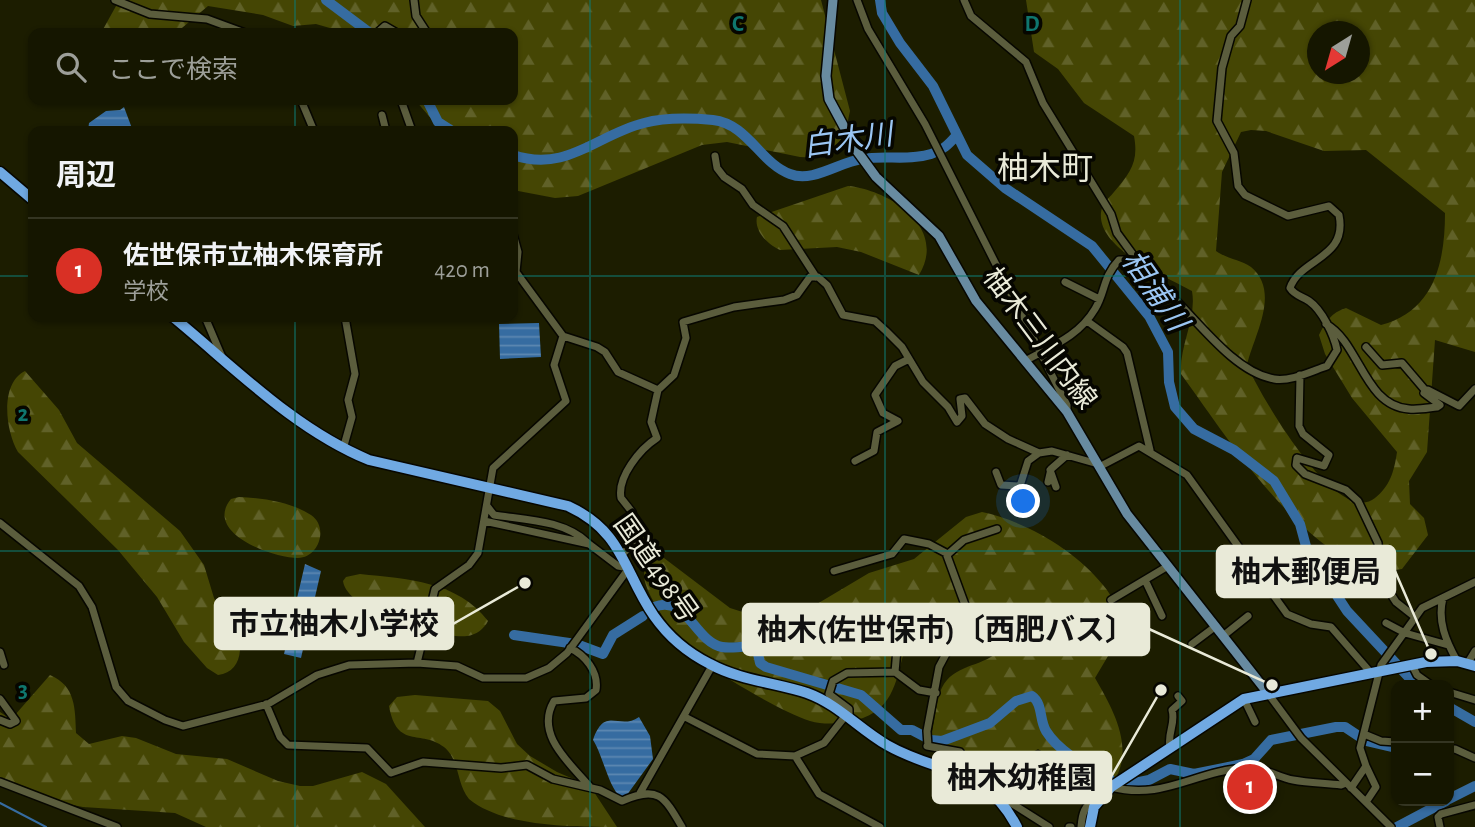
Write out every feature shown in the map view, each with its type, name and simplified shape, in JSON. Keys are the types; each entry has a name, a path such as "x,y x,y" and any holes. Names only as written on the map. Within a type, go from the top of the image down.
{"highway":[{"path":"0,172 28,196"},
{"name":"国道498号","path":"179,322 312,431 343,449 369,460 568,506 587,514 613,538 653,615 669,635 712,666 807,694 848,716 900,752 964,774 989,788 1002,802 1014,824"},
{"path":"1090,827 1097,802 1111,787 1244,699 1377,670 1466,664"}],"main road":[{"name":"柚木三川内線","path":"833,0 826,76 829,99 838,121 876,177 939,236 976,301 1067,412 1127,514 1267,692"}],"street":[{"path":"116,0 150,14 207,19 231,28"},
{"path":"414,0 416,16 424,28"},
{"path":"857,0 868,29 925,124 1042,352 1067,405 1067,412"},
{"path":"964,0 971,16 1026,62 1043,103 1111,215 1117,233 1143,269 1239,362 1276,379 1327,366 1337,350 1334,338 1310,302 1293,293 1290,288 1293,279 1330,251 1340,232 1339,215 1329,206 1288,216 1245,195 1238,186 1234,153 1217,121 1222,68 1231,36 1240,26 1247,0"},
{"path":"304,105 312,126"},
{"path":"403,105 410,126"},
{"path":"382,115 385,126"},
{"path":"715,156 717,168 724,177 742,189 753,205 783,226 816,277 827,285 843,315 875,321 902,347 923,382 948,407 957,422 962,416 960,399 965,398 996,433 1039,453"},
{"path":"1025,361 1080,330 1099,299 1107,273 1119,260 1128,260 1143,269"},
{"path":"518,277 563,336 606,352 618,372 658,390"},
{"path":"622,554 637,541 632,512 621,498 622,477 642,454 644,446 657,438 651,422 658,390 674,376 686,338 683,322 733,307 784,300 797,295 810,277 816,277"},
{"path":"1065,282 1099,299"},
{"path":"1087,321 1124,347 1128,353 1151,451"},
{"path":"207,322 222,357"},
{"path":"343,449 352,417 348,400 355,374 346,322"},
{"path":"1325,323 1336,329 1363,367 1373,389 1399,407 1410,409 1440,405 1424,393 1425,390 1402,363 1382,365 1366,347"},
{"path":"417,663 435,589 478,553 492,468 566,401 554,365 563,336"},
{"path":"855,461 874,452 877,432 898,421 883,413 875,395 895,366 909,359"},
{"path":"1300,375 1299,426 1303,433 1329,455 1324,466 1297,458 1296,465 1305,474 1346,490 1357,501 1378,543 1381,579 1396,602 1415,617"},
{"path":"1425,390 1456,407 1475,389"},
{"path":"996,472 1001,485 1020,486 1028,461 1039,453 1052,451 1099,465 1139,446 1151,451 1187,475 1287,614 1311,624 1331,627 1377,670"},
{"path":"1048,482 1050,470 1067,455"},
{"path":"1050,470 1056,487"},
{"path":"0,523 79,586 92,607 116,687 128,701 183,726 266,704 317,675 349,665 417,663 457,666 483,678 514,679 549,668 570,648 629,568 618,566 569,529 494,515 487,506"},
{"path":"484,520 589,544"},
{"path":"947,555 964,540 997,529"},
{"path":"834,571 892,554 904,539 929,544 947,555 968,613 939,667 927,746 960,752 967,764 964,774"},
{"path":"1111,600 1168,566"},
{"path":"1145,580 1163,616"},
{"path":"1366,802 1376,787 1366,766 1363,737 1377,670 1422,608 1475,582"},
{"path":"1443,598 1441,617 1448,645 1466,664 1475,651"},
{"path":"1223,636 1248,616"},
{"path":"1386,623 1403,636 1448,645"},
{"path":"1192,644 1216,626"},
{"path":"895,672 898,638"},
{"path":"570,648 581,652 590,665 597,682 596,690 586,698 554,701 549,709 550,733 559,754 590,788"},
{"path":"0,652 4,665"},
{"path":"640,793 712,666"},
{"path":"1407,666 1424,680"},
{"path":"685,716 757,754 795,756 824,743 848,716 849,709 829,694 833,681 847,673 895,672 919,690 936,693"},
{"path":"1267,692 1301,738 1346,785 1389,824"},
{"path":"1454,694 1475,700"},
{"path":"1171,747 1168,735 1174,719 1172,710 1182,701 1178,696"},
{"path":"0,699 16,720 10,724 0,720"},
{"path":"1244,699 1255,722"},
{"path":"266,704 280,737 288,745 320,744 367,748 391,774 423,762 501,768 518,765 622,801 640,793 660,795 669,804 682,827"},
{"path":"1363,737 1391,742"},
{"path":"1454,752 1475,758"},
{"path":"795,756 818,794 880,827"},
{"path":"1335,793 1366,766"},
{"path":"1111,787 1127,791 1156,791 1168,789 1184,780 1241,769 1270,773 1292,780 1346,785"},
{"path":"1241,769 1243,790"},
{"path":"1262,791 1270,773"},
{"path":"0,782 117,827"},
{"path":"1002,802 1008,801 1049,827"},
{"path":"1081,827 1084,810 1091,802 1097,802"},
{"path":"1440,827 1441,814 1475,804"}],"green space":[{"path":"113,0 821,0 850,111 844,139 820,158 800,157 727,142 702,145 578,196 555,198 518,191 518,126 438,126 419,105 518,105 518,28 330,28 316,24 293,26 263,15 208,6 182,28 104,28 116,6"},
{"path":"1026,0 1475,0 1475,352 1435,340 1427,452 1409,481 1410,504 1424,518 1428,535 1402,569 1371,568 1339,554 1307,531 1248,466 1181,374 1192,312 1192,291 1131,257 1106,233 1101,220 1103,205 1132,167 1134,136 1084,103 1058,69 1034,52","holes":["1266,131 1324,151 1366,150 1445,213 1439,266 1425,296 1414,308 1381,325 1346,308 1336,312 1319,335 1325,354 1352,398 1397,452 1390,478 1375,498 1359,502 1341,495 1321,477 1283,428 1247,365 1263,314 1264,289 1260,277 1251,267 1216,251 1222,172 1241,132"]},
{"path":"848,186 880,195 910,214 926,241 926,258 919,275 861,252 837,247 780,250 766,241 760,232 757,217"},
{"path":"25,371 59,410 77,443 180,531 204,565 214,598 240,650 238,660 231,670 218,675 207,668 184,642 157,597 118,550 18,452 10,432 8,396 17,377"},
{"path":"239,497 276,502 311,515 320,527 316,548 305,557 287,557 273,554 245,541 233,533 226,523 225,511 231,499"},
{"path":"982,512 1015,522 1064,549 1092,572 1107,590 1115,606 1124,629 1095,678 1119,729 1122,755 1114,781 1101,794 1082,796 1048,755 1038,749 1016,761 993,788 957,775 936,755 932,731 944,684 953,674 990,657 1002,647 1000,632 970,611 953,606 935,606 910,634 895,684 884,704 863,718 823,723 810,721 784,710 740,686 695,656 658,609 646,585 646,567 653,556 660,555 730,608 752,615 768,625 785,623 869,573 914,559 966,517"},
{"path":"360,574 430,584 447,590 462,597 488,621 474,634 454,636 396,621 360,603 348,592 343,581 346,577"},
{"path":"50,675 65,685 69,692 74,707 76,733 89,744 122,736 136,738 176,754 227,759 278,781 300,786 313,786 362,772 386,784 425,827 206,827 175,813 83,807 42,799 0,785 0,712 6,716 15,715"},
{"path":"415,695 488,701 500,711 517,744 530,756 557,772 590,786 617,827 538,824 500,815 469,799 449,752 435,742 404,734 393,720 389,706 397,697"}],"water":[{"path":"124,107 131,126 89,126 106,111"},
{"path":"539,323 541,357 500,359 499,324"},
{"path":"305,564 321,571 301,658 284,654"},
{"path":"639,717 650,736 653,759 624,799 615,790 593,740 602,724 608,721 625,722"}],"waterway":[{"name":"白木川","path":"326,0 363,28"},
{"name":"相浦川","path":"880,0 882,13 900,43 933,86 967,155 1005,188 1092,246 1149,316 1168,352 1169,382 1175,407 1194,429 1234,450 1274,481 1300,524 1307,550 1347,611 1411,680"},
{"name":"白木川","path":"430,105 438,122 444,126"},
{"name":"白木川","path":"518,156 550,159 566,156 644,123 670,119 705,119 725,123 736,129 780,169 790,174 808,176 862,159 931,154 945,147 956,136"},
{"path":"654,607 675,607 712,643 722,647 756,645 760,663 766,667 861,695 901,730 912,730 931,740 942,741 990,723 1016,701 1032,696 1038,703 1046,731 1056,743 1078,760 1101,769 1110,779"},
{"path":"514,635 576,644 603,654 613,635 643,616"},
{"name":"相浦川","path":"1454,710 1475,722"},
{"path":"1125,785 1149,780 1170,769 1194,774 1243,764 1254,759 1271,740 1336,727 1345,727 1366,741 1391,747"},
{"path":"1454,796 1475,786"},
{"path":"0,803 46,827"},
{"path":"1397,827 1437,806"}],"place":[{"name":"市立柚木小学校","path":"525,583"},
{"name":"柚木郵便局","path":"1431,654"},
{"name":"柚木(佐世保市)〔西肥バス〕","path":"1272,685"},
{"name":"柚木幼稚園","path":"1161,690"},
{"name":"佐世保市立柚木保育所","path":"1250,787"}],"district":[{"name":"柚木町","path":"1045,169"}]}
